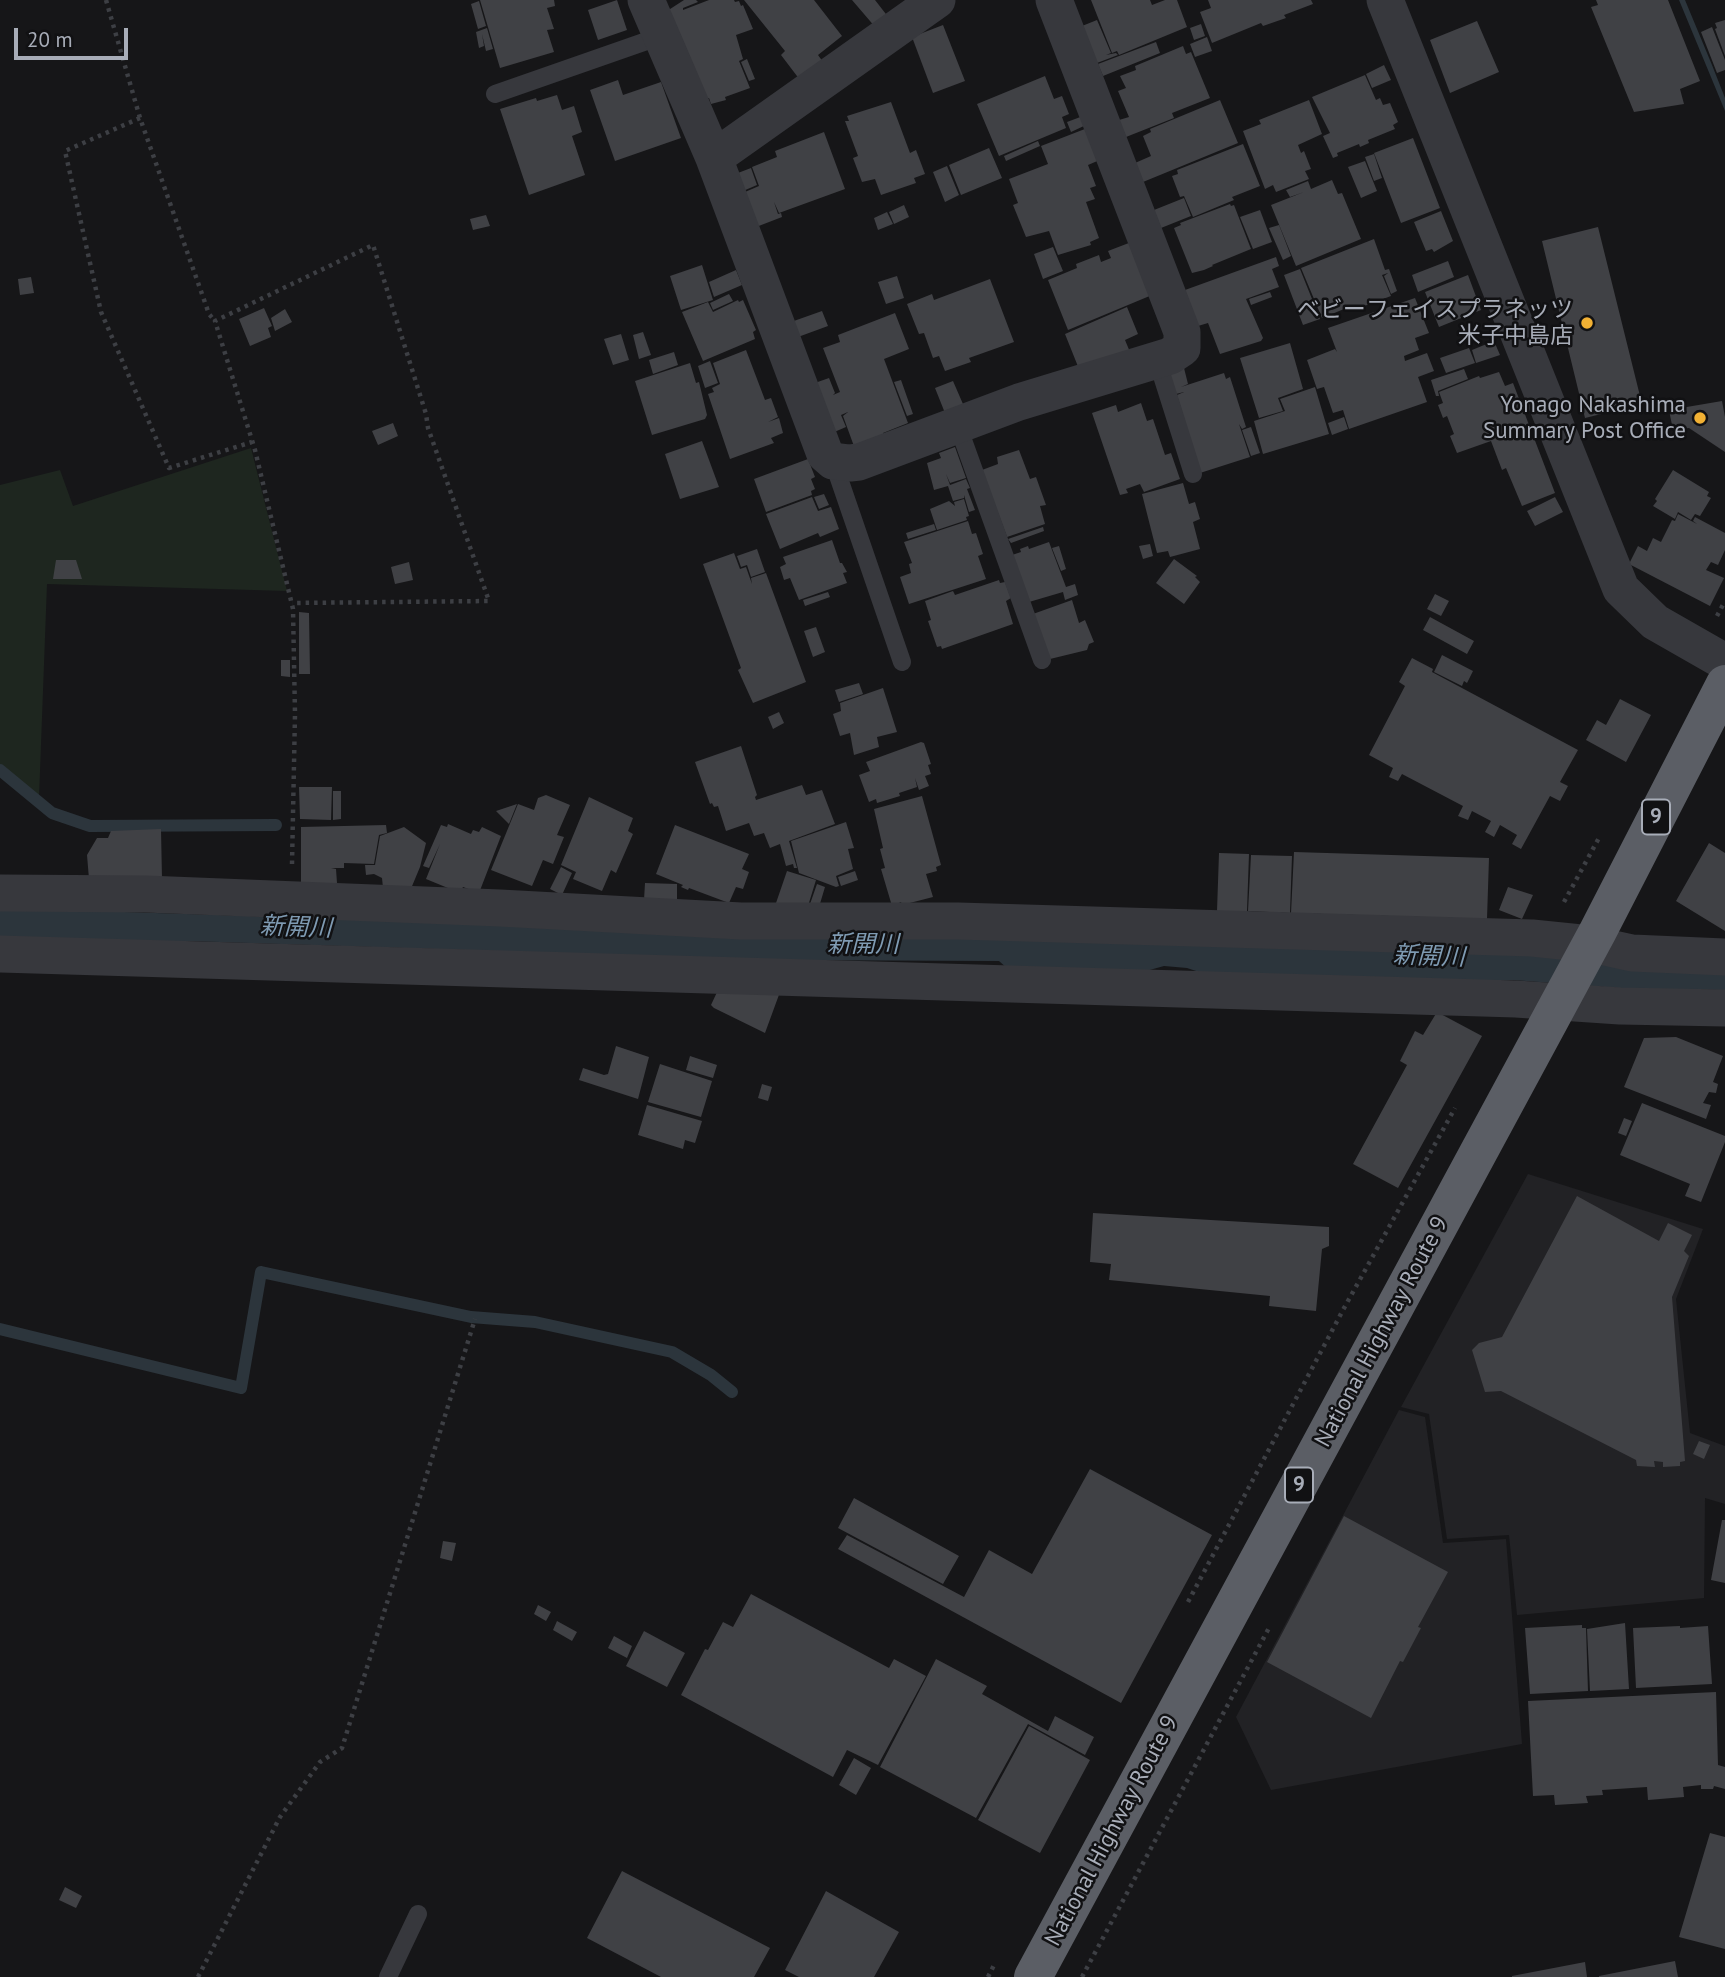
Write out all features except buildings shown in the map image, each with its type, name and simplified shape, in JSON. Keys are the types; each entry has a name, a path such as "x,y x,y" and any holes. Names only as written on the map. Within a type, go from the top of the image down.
{"highway":[{"name":"National Highway Route 9","path":"1033,1977 1411,1280 1725,684"}],"street":[{"path":"646,0 714,158 825,453 833,461 859,462 1019,402 1170,356 1182,348 1182,332 1054,0"},
{"path":"714,158 937,0"},
{"path":"1385,0 1621,589 1655,622 1725,662"},
{"path":"0,893 146,894 741,921 944,921 1532,938 1632,953 1725,957"},
{"path":"0,954 1561,997 1620,1006 1725,1008"}],"lane":[{"path":"495,94 661,36"},
{"path":"1157,360 1194,474"},
{"path":"958,426 1042,660"},
{"path":"833,461 902,662"},
{"path":"388,1977 418,1914"}],"path":[{"path":"106,0 140,118 209,314 215,321 252,442 292,603 295,714 291,900"},
{"path":"140,118 65,151 101,312 169,468 252,442"},
{"path":"215,321 373,245 426,414 428,428 489,601 292,603"},
{"path":"1183,1611 1457,1104"},
{"path":"198,1977 280,1816 320,1762 342,1748 475,1319"},
{"path":"988,1977 995,1964"}],"shaded area":[{"path":"251,448 287,591 47,584 39,798 0,766 0,485 60,470 73,506"},
{"path":"1528,1174 1703,1229 1676,1299 1690,1433 1725,1446 1725,1504 1705,1498 1704,1598 1517,1615 1509,1535 1447,1539 1429,1414 1401,1407"},
{"path":"1399,1410 1425,1417 1443,1543 1506,1539 1522,1744 1271,1790 1236,1717"}],"water":[{"path":"1679,0 1685,0 1712,65 1725,98 1725,111"},
{"name":"新開川","path":"0,908 654,929 1187,938 1725,966 1725,990 1631,989 1513,980 1396,982 1199,972 1164,966 1146,971 1008,969 999,961 773,960 188,941 136,945 0,938"}],"waterway":[{"path":"0,770 52,813 90,826 276,825"},
{"path":"0,1329 241,1388 261,1272 471,1317 535,1322 672,1352 711,1375 732,1392"}],"place":[{"name":"ベビーフェイスプラネッツ 米子中島店","path":"1587,323"},
{"name":"Yonago Nakashima Summary Post Office","path":"1700,418"}]}
